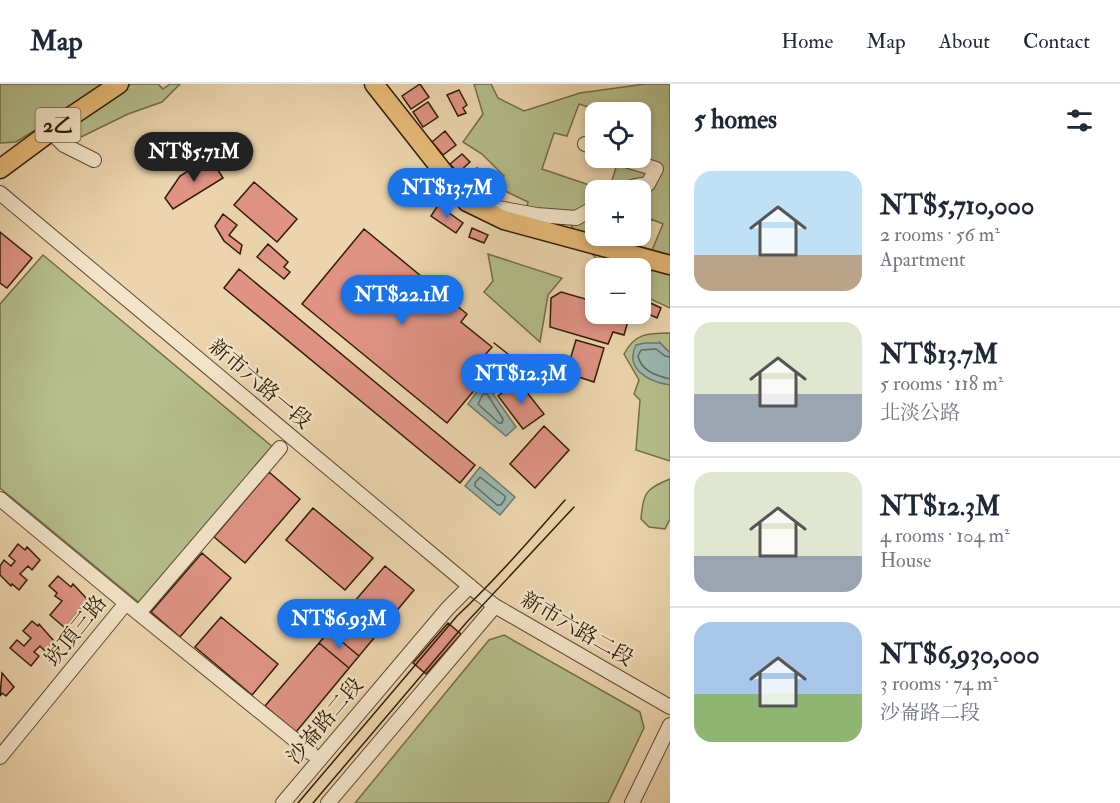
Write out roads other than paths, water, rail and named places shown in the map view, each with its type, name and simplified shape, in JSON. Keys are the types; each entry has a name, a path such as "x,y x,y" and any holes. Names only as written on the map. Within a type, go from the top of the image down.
{"main road":[{"name":"2乙","path":"0,169 50,131 119,84"},
{"path":"374,84 467,202 504,220 670,265"}],"street":[{"path":"50,131 64,145 94,160"},
{"path":"650,180 656,169 651,168"},
{"name":"新市六路一段","path":"0,193 495,606"},
{"path":"467,202 559,217 576,218 585,213"},
{"path":"139,614 280,448"},
{"name":"崁頂三路","path":"0,499 126,603 0,757"},
{"name":"沙崙路二段","path":"283,803 448,608 470,586"},
{"path":"126,603 311,753"},
{"path":"328,803 495,606"},
{"name":"新市六路二段","path":"495,606 670,707"},
{"path":"632,803 670,724"}],"water":[{"path":"660,343 670,353 670,385 654,381 636,367 633,353 636,345"},
{"path":"501,358 516,377 493,394 516,427 506,436 468,404"},
{"path":"480,467 515,497 500,515 465,486"}],"tram line":[{"path":"494,343 513,358"},
{"path":"298,803 457,616 499,574 565,500"},
{"path":"313,803 466,623 574,507"}]}
